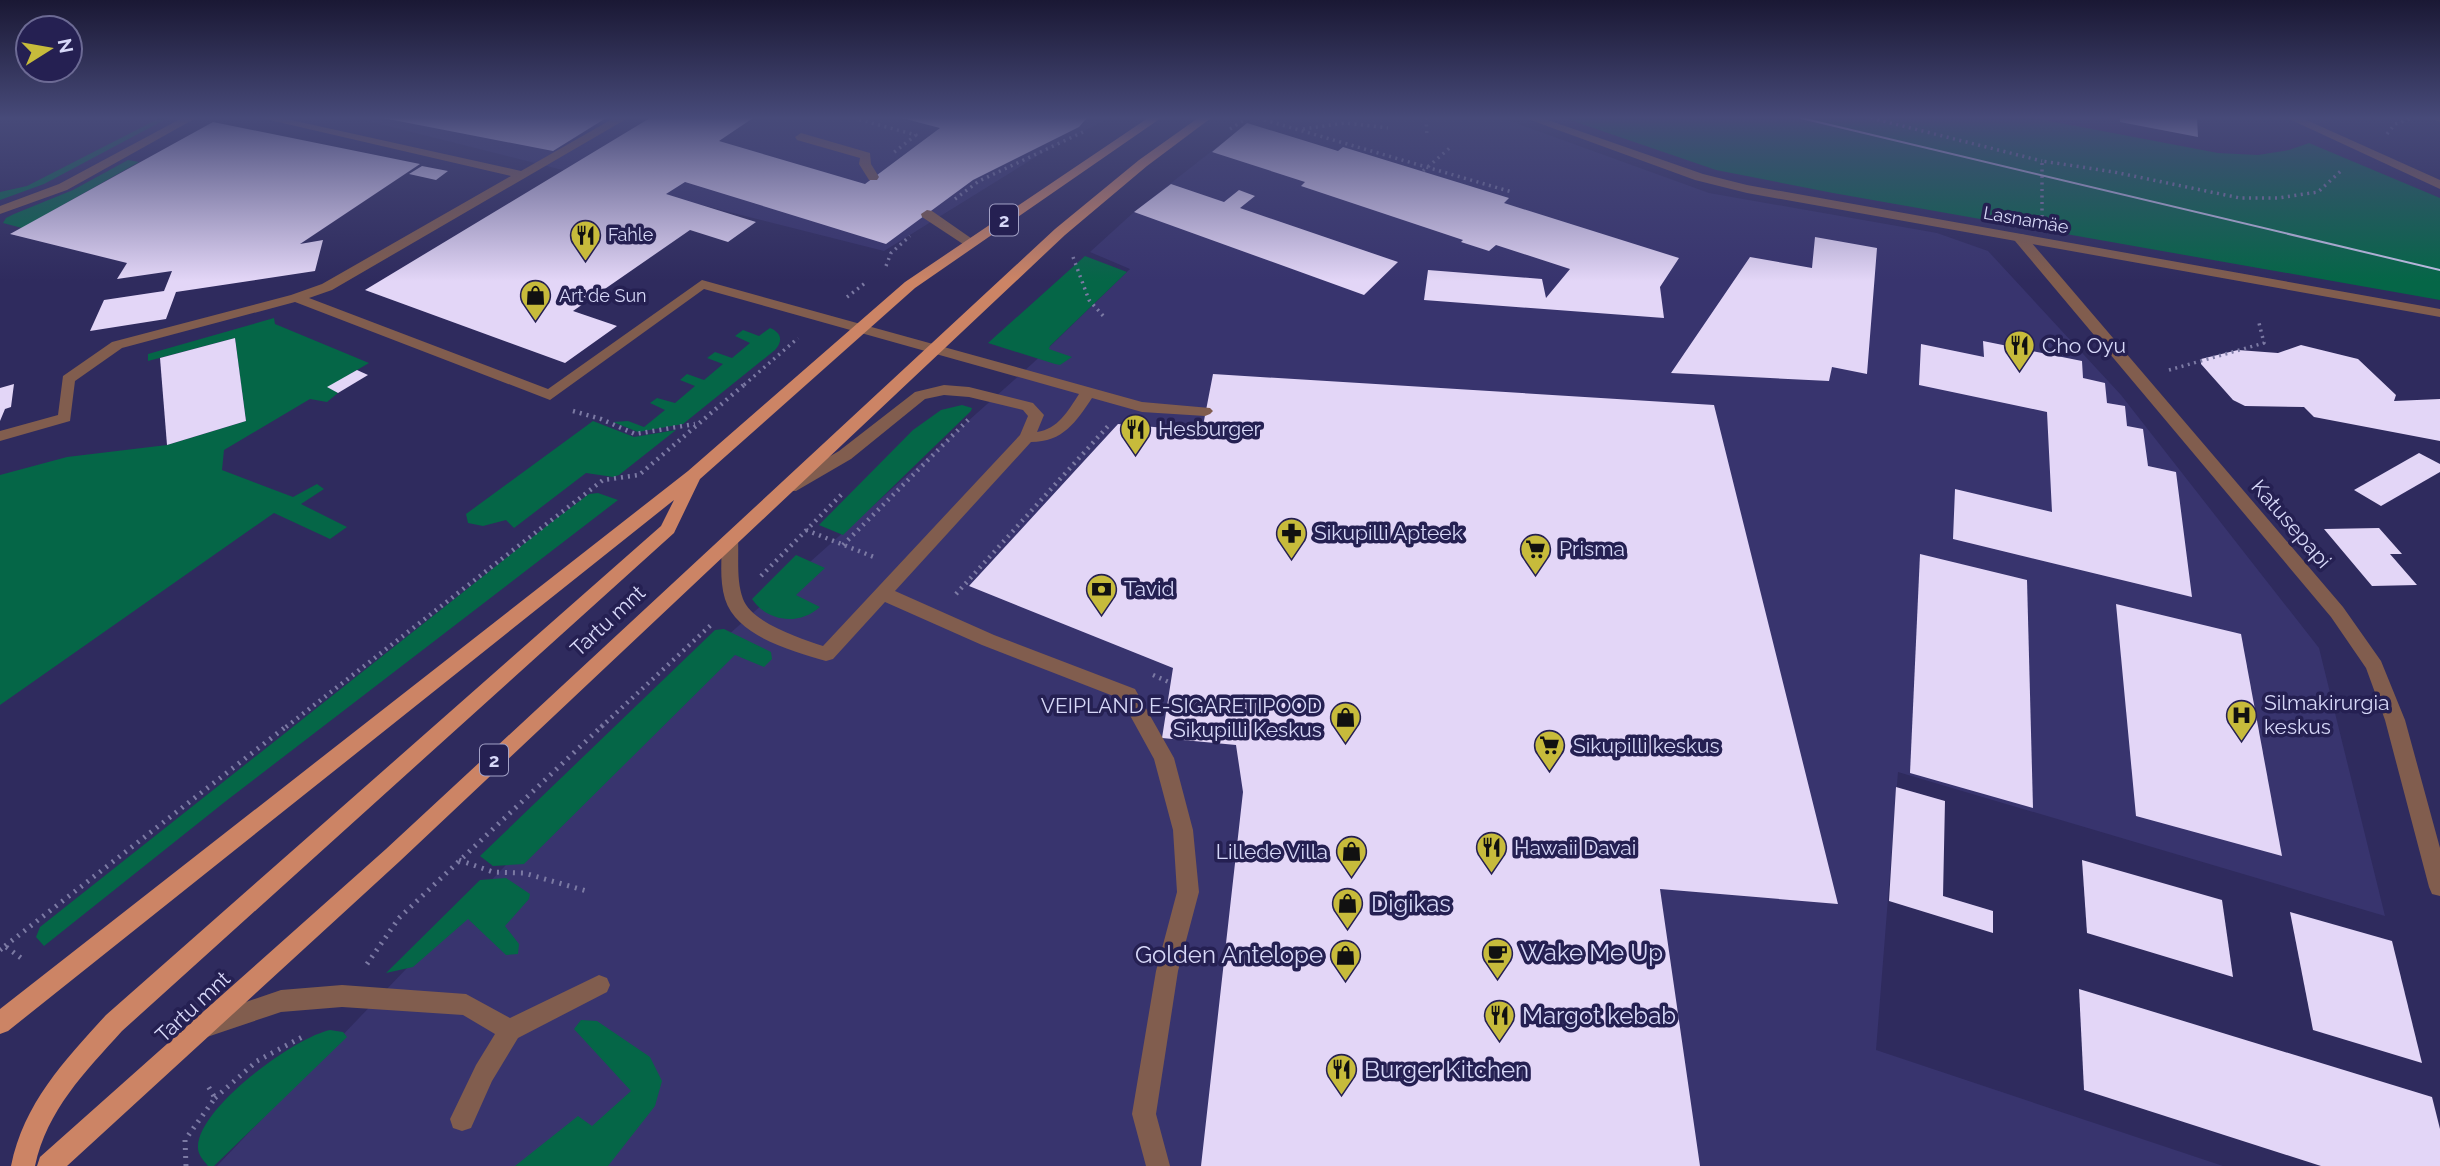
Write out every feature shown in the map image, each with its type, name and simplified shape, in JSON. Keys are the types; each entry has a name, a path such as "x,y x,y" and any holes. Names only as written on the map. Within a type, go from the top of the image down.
{"main road":[{"name":"2","path":"0,1023 694,475 909,285 1075,172"},
{"name":"Tartu mnt","path":"49,1166 393,855 1060,232 1132,172"},
{"path":"23,1166 25,1148 53,1092 114,1023 668,529 694,475"}],"street":[{"path":"0,210 63,187 90,172"},
{"path":"507,172 523,176"},
{"path":"0,436 65,418 68,379 117,345 296,298 327,286 529,172"},
{"path":"870,172 873,177"},
{"name":"Lasnamäe","path":"1686,172 1747,189 2440,313"},
{"path":"2412,172 2440,185"},
{"path":"929,215 971,243"},
{"name":"Katusepapi","path":"2020,238 2337,612 2374,666 2395,720 2440,887"},
{"path":"296,298 550,395 702,284 1142,407 1205,411"},
{"path":"730,538 735,602 744,616 790,642 826,654 1027,437 1036,415 1028,406 970,392 944,390 920,395 845,455 778,495"},
{"path":"1027,437 1045,436 1064,427 1088,393"},
{"path":"882,593 988,640 1128,694 1164,758 1182,830 1188,892 1167,971 1144,1114 1158,1166"},
{"path":"462,1119 484,1073 510,1030 599,985"},
{"path":"204,1027 281,1001 342,996 466,1005 510,1030"}],"path":[{"path":"877,273 886,266 891,253 929,215 979,181 997,172"},
{"path":"1448,172 1512,192"},
{"path":"2040,204 2041,172"},
{"path":"2116,172 2240,198 2278,198 2318,192 2334,178"},
{"path":"1072,253 1090,300 1099,315 1106,319"},
{"path":"25,961 2,948 603,480 639,475 867,281"},
{"path":"2138,379 2264,343 2259,323"},
{"path":"550,395 552,406 601,419 635,434 698,424"},
{"path":"956,594 1128,403"},
{"path":"843,545 974,415"},
{"path":"186,1166 185,1140 215,1098 257,1060 326,1024 342,996 399,918 735,602 850,485"},
{"path":"459,860 493,872 524,873 590,892"},
{"path":"208,1086 215,1098"}],"shaded area":[{"path":"572,172 1011,172 884,251"},
{"path":"1185,172 1652,172 1709,193 1937,233 1988,251 2121,395 2319,648 2385,916 1898,772 1876,1050 2223,1166 217,1166 717,645 1033,363 1130,269 1090,252 1134,212"}],"green space":[{"path":"54,172 66,172 44,184 0,200 0,192 27,186"},
{"path":"105,172 121,172 22,228 3,223 14,214 73,190"},
{"path":"1728,172 2379,172 2440,198 2440,300"},
{"path":"1085,256 1127,272 1050,346 1049,349 1072,357 1060,365 988,343"},
{"path":"274,318 275,324 369,363 328,387 338,393 327,402 310,399 224,450 222,470 293,497 317,484 324,489 301,504 347,527 330,539 274,513 0,705 0,475 67,457 167,445 246,421 235,338 148,361 148,354"},
{"path":"770,328 777,332 780,338 775,350 683,424 638,432 613,422 628,421 644,427 665,410 650,403 657,398 675,403 695,386 680,380 687,374 704,380 723,364 707,358 715,352 732,358 750,343 735,336 743,330 759,336"},
{"path":"962,405 972,408 971,411 843,535 819,525 913,430 941,410"},
{"path":"593,421 634,437 676,430 619,475 613,477 586,473 514,528 506,520 483,526 468,523 466,514"},
{"path":"598,493 618,500 226,801 44,946 36,937 40,927 553,521 589,494"},
{"path":"796,555 825,568 796,595 820,607 803,617 775,617 758,607 752,599"},
{"path":"724,629 771,652 772,659 764,667 735,655 524,864 493,866 480,856 715,630"},
{"path":"506,878 530,894 529,899 505,926 519,944 518,954 506,955 468,919 413,967 386,973 480,880"},
{"path":"581,1020 597,1021 650,1057 662,1081 655,1106 608,1166 515,1166 578,1116 592,1126 631,1091 574,1029"},
{"path":"330,1030 343,1032 347,1037 214,1166 208,1166 198,1148 202,1132 230,1095 272,1060 314,1035"}],"building":[{"path":"122,172 407,172 300,244 323,240 315,271 176,292 166,319 90,331 104,300 164,291 172,271 117,279 127,263 10,234"},
{"path":"412,172 446,172 436,180 409,174"},
{"path":"560,172 826,172 865,184 881,172 988,172 973,180 886,244 685,182 666,194 756,222 728,242 690,230 573,311 617,326 565,363 365,290"},
{"path":"1275,172 1426,172 1509,198 1504,203 1679,258 1660,287 1664,318 1424,300 1428,270 1542,279 1546,298 1570,269 1496,245 1489,251 1461,242 1463,240 1301,186 1305,182"},
{"path":"1171,184 1224,202 1239,190 1255,196 1240,208 1398,262 1364,295 1134,212"},
{"path":"1815,237 1877,248 1867,374 1832,367 1829,381 1671,373 1750,257 1812,268"},
{"path":"235,338 246,421 167,445 160,358"},
{"path":"1983,341 2082,361 2083,378 2105,383 2107,403 2125,406 2127,426 2143,429 2148,466 2176,472 2192,597 1953,539 1955,489 2052,512 2047,412 1919,385 1921,344 1984,357"},
{"path":"2301,345 2358,359 2396,395 2394,401 2440,399 2440,441 2314,417 2304,407 2245,406 2233,400 2201,364 2201,359 2238,350 2278,353"},
{"path":"357,370 368,375 338,393 327,387"},
{"name":"Sikupilli keskus","path":"1213,374 1714,405 1838,904 1660,889 1700,1166 1201,1166 1243,792 1236,745 1162,738 1173,668 969,586 1118,424 1202,431"},
{"path":"14,384 11,407 5,409 0,421 0,388"},
{"path":"2419,453 2440,464 2440,472 2381,506 2354,490"},
{"path":"2379,528 2402,554 2390,554 2417,585 2372,586 2324,529"},
{"path":"1920,554 2027,580 2033,808 1910,773"},
{"path":"2116,604 2241,634 2282,856 2136,816"},
{"path":"1896,787 1945,801 1943,896 1993,911 1993,933 1889,901"},
{"path":"2082,860 2222,900 2233,977 2087,933"},
{"path":"2290,912 2392,941 2422,1063 2313,1030"},
{"path":"2079,989 2432,1097 2440,1129 2440,1166 2321,1166 2084,1090"}],"tram line":[{"path":"2030,172 2440,270"}],"place":[{"name":"Fahle","path":"585,262"},
{"name":"Art de Sun","path":"536,323"},
{"name":"Cho Oyu","path":"2019,373"},
{"name":"Hesburger","path":"1135,456"},
{"name":"Sikupilli Apteek","path":"1291,560"},
{"name":"Prisma","path":"1536,576"},
{"name":"Tavid","path":"1101,616"},
{"name":"Silmakirurgia keskus","path":"2241,742"},
{"name":"VEIPLAND E-SIGARETIPOOD Sikupilli Keskus","path":"1345,745"},
{"name":"Sikupilli keskus","path":"1550,773"},
{"name":"Hawaii Davai","path":"1491,875"},
{"name":"Lillede Villa","path":"1351,879"},
{"name":"Digikas","path":"1348,931"},
{"name":"Wake Me Up","path":"1497,980"},
{"name":"Golden Antelope","path":"1346,982"},
{"name":"Margot kebab","path":"1499,1043"},
{"name":"Burger Kitchen","path":"1341,1097"}]}
